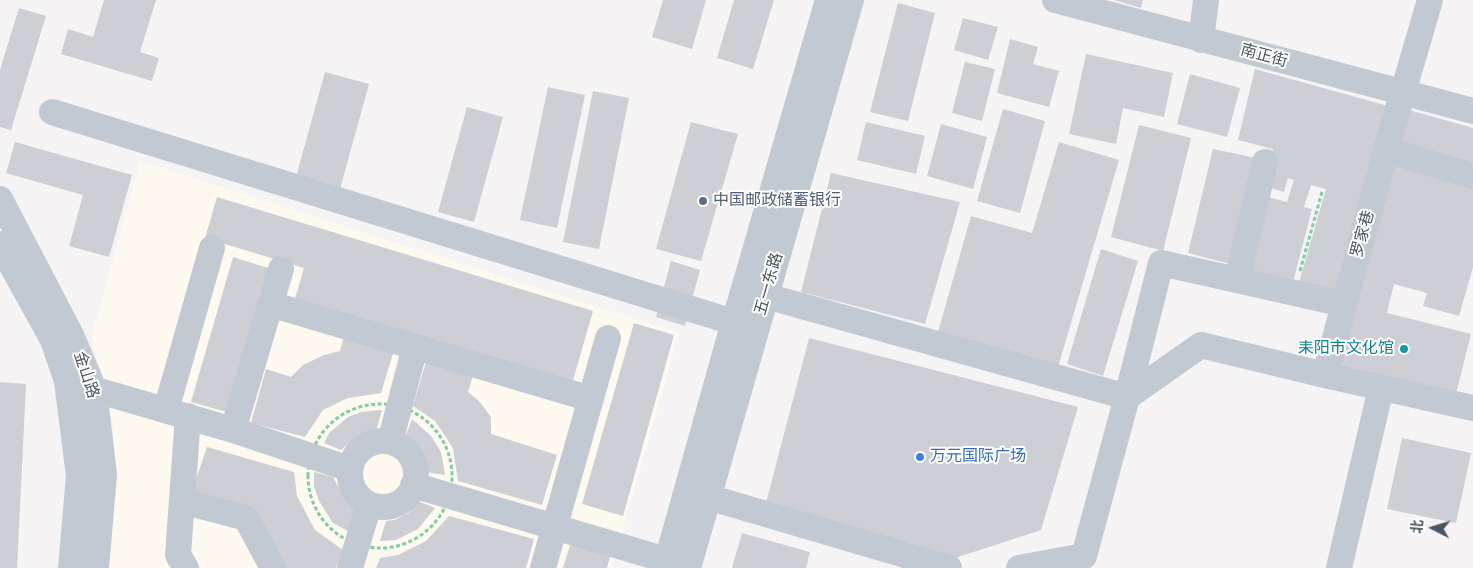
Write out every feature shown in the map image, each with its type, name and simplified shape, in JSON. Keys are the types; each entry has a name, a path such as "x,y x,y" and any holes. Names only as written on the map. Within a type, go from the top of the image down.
{"street":[{"name":"五一东路","path":"677,566 745,325 828,0"},
{"name":"五一东路","path":"677,566 708,496 745,325 766,296 851,0"},
{"name":"南正街","path":"1055,0 1473,111"},
{"path":"1201,40 1206,0"},
{"name":"罗家巷","path":"1325,375 1386,150 1430,0"},
{"path":"52,112 745,325"},
{"path":"1386,150 1473,176"},
{"path":"1238,280 1265,162"},
{"name":"金山路","path":"0,199 71,335 94,389 104,475 96,568"},
{"name":"金山路","path":"0,244 53,340 67,381 79,476 71,568"},
{"path":"186,568 178,556 182,501 177,413 212,248"},
{"path":"1020,568 1084,556 1161,263 1344,304"},
{"path":"233,430 281,269"},
{"path":"766,296 1127,397"},
{"path":"270,304 591,399"},
{"path":"542,568 608,338"},
{"path":"1127,397 1202,345 1473,408"},
{"path":"390,442 415,347"},
{"path":"67,381 233,430 350,469"},
{"path":"1339,568 1381,388"},
{"path":"376,442 390,442 405,451 412,460 415,471 413,485 403,500 393,506 382,507 369,504 354,492 350,482 350,469 352,461 366,446 376,442"},
{"path":"413,485 677,566"},
{"path":"708,496 949,568"},
{"path":"182,501 246,518 273,568"},
{"path":"353,556 369,504"}],"path":[{"path":"1298,276 1322,192"},
{"path":"375,404 399,406 417,414 433,428 445,446 451,466 449,496 433,525 417,538 398,546 378,548 353,556 339,536 323,522 313,503 308,483 310,456 317,440 332,421 352,409 375,404"}],"shaded area":[{"path":"140,161 679,333 612,568 106,568 114,433 92,336"}],"building":[{"path":"104,0 156,0 140,52 159,58 152,81 61,54 68,29 93,37"},
{"path":"663,0 706,0 692,49 652,37"},
{"path":"734,0 774,0 753,69 717,58"},
{"path":"1114,0 1143,0 1141,8"},
{"path":"898,3 935,13 908,121 870,112"},
{"path":"19,8 46,16 11,130 0,127 0,70"},
{"path":"963,18 998,27 988,60 954,50"},
{"path":"1010,39 1038,47 1033,64 1059,71 1049,107 997,93"},
{"path":"1086,54 1173,73 1164,117 1123,108 1116,144 1069,134"},
{"path":"965,62 995,69 982,121 952,113"},
{"path":"1255,69 1395,108 1338,298 1298,286 1326,189 1311,185 1304,207 1312,209 1292,286 1244,273 1264,196 1287,202 1294,180 1288,178 1284,192 1263,186 1273,149 1238,140"},
{"path":"325,72 369,84 340,189 296,177"},
{"path":"1190,74 1240,88 1227,137 1177,124"},
{"path":"548,87 585,95 557,228 520,220"},
{"path":"593,91 629,98 599,249 563,242"},
{"path":"467,107 503,117 474,222 438,212"},
{"path":"1402,108 1473,128 1473,172 1392,149"},
{"path":"1003,109 1045,121 1020,213 977,201"},
{"path":"691,122 738,134 701,261 656,249"},
{"path":"866,122 925,136 916,174 857,160"},
{"path":"941,124 987,137 973,189 927,176"},
{"path":"1139,125 1191,138 1163,251 1111,237"},
{"path":"15,142 132,175 109,257 69,246 83,195 6,173"},
{"path":"1059,142 1119,160 1058,367 938,332 971,216 1032,233"},
{"path":"1213,149 1261,159 1238,266 1188,253"},
{"path":"1394,163 1473,185 1473,267 1459,316 1423,306 1427,293 1394,284 1387,313 1471,334 1456,394 1337,364"},
{"path":"831,173 960,202 925,324 801,292"},
{"path":"217,197 593,311 572,384 294,302 304,268 205,238"},
{"path":"1101,249 1138,261 1103,376 1067,364"},
{"path":"233,257 274,270 230,413 191,402"},
{"path":"671,261 700,270 685,326 656,317"},
{"path":"634,323 674,335 623,516 582,504"},
{"path":"344,336 394,350 381,393 348,398 323,410 305,437 251,423 266,369 291,377 303,365 324,355 340,351"},
{"name":"万元国际广场","path":"809,338 1078,407 1041,530 949,560 765,507"},
{"path":"426,362 473,376 468,392 479,401 491,417 491,434 557,455 542,505 458,481 453,448 435,421 413,406"},
{"path":"0,382 26,384 17,568 0,568"},
{"path":"382,410 376,431 351,442 341,450 324,443 329,433 348,417 361,412"},
{"path":"412,419 431,436 441,452 445,475 425,472 423,458 415,444 405,438"},
{"path":"1402,438 1471,453 1456,523 1387,509"},
{"path":"207,447 294,472 297,496 315,530 343,550 336,568 283,568 265,539 191,494"},
{"path":"314,472 333,477 344,497 359,509 355,535 333,523 319,501 314,486"},
{"path":"418,501 435,508 418,529 396,540 380,541 386,521 395,520 410,512"},
{"path":"449,516 534,539 526,568 376,568 380,558 398,555 426,541"},
{"path":"742,533 810,552 806,568 732,568"},
{"path":"571,542 611,553 607,568 563,568"}],"place":[{"name":"中国邮政储蓄银行","path":"703,201"},
{"name":"耒阳市文化馆","path":"1404,349"},
{"name":"万元国际广场","path":"920,457"}]}
